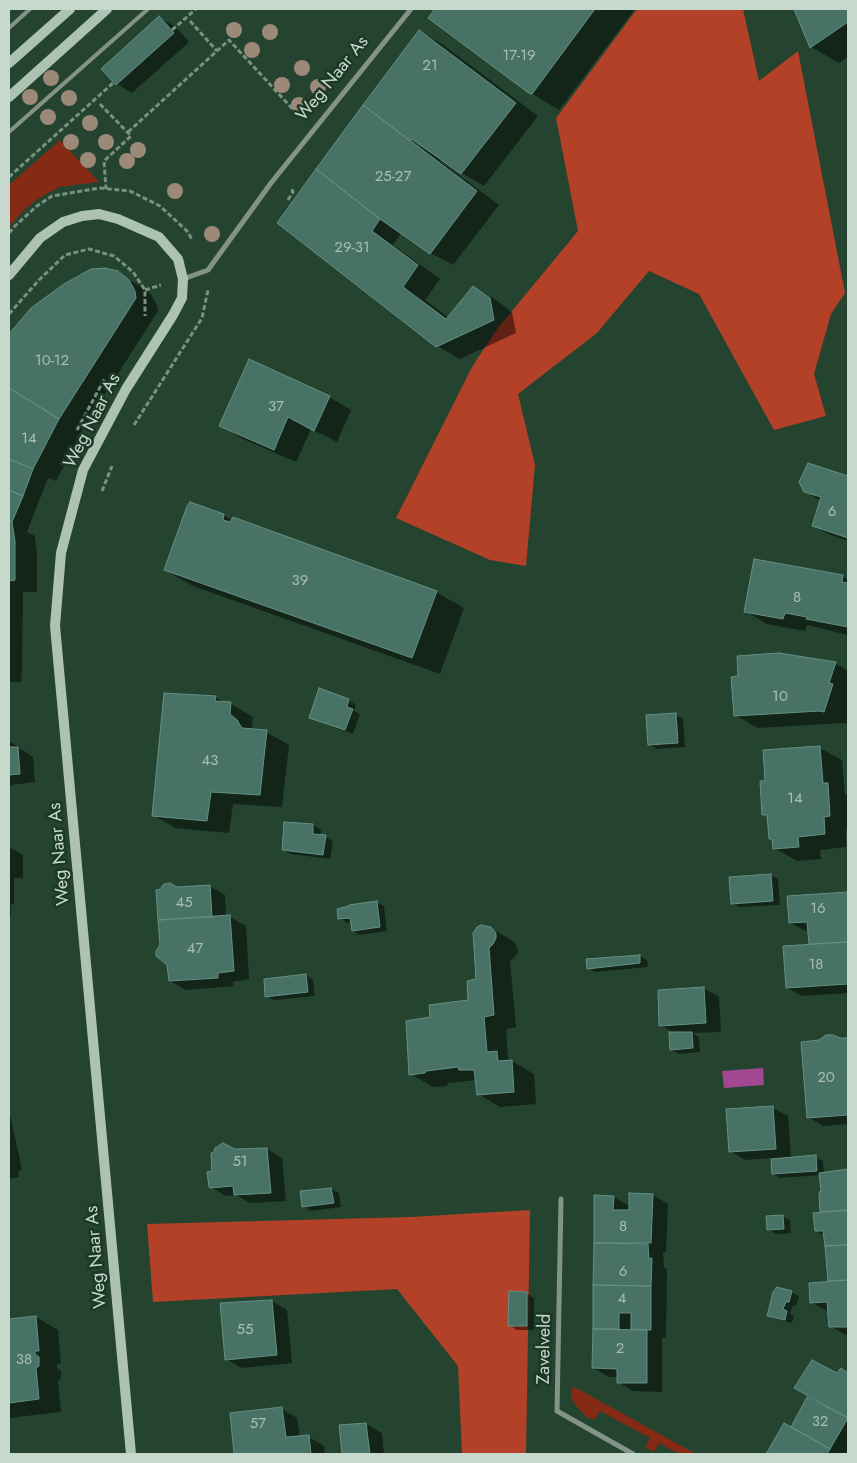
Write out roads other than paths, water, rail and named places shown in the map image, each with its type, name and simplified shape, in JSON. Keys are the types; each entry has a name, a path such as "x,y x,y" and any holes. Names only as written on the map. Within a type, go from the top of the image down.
{"main road":[{"path":"9,63 70,9"},
{"path":"9,97 107,9"},
{"name":"Weg Naar As","path":"9,276 40,238 63,222 82,216 99,214 118,219 159,237 178,259 183,279 182,298 126,389 83,470 61,553 55,626 131,1454"}],"street":[{"name":"Weg Naar As","path":"183,279 208,270 271,183 411,9"},
{"name":"Zavelveld","path":"561,1199 557,1411 633,1454"}],"lane":[{"path":"9,28 30,9"},
{"path":"9,132 148,9"}]}
